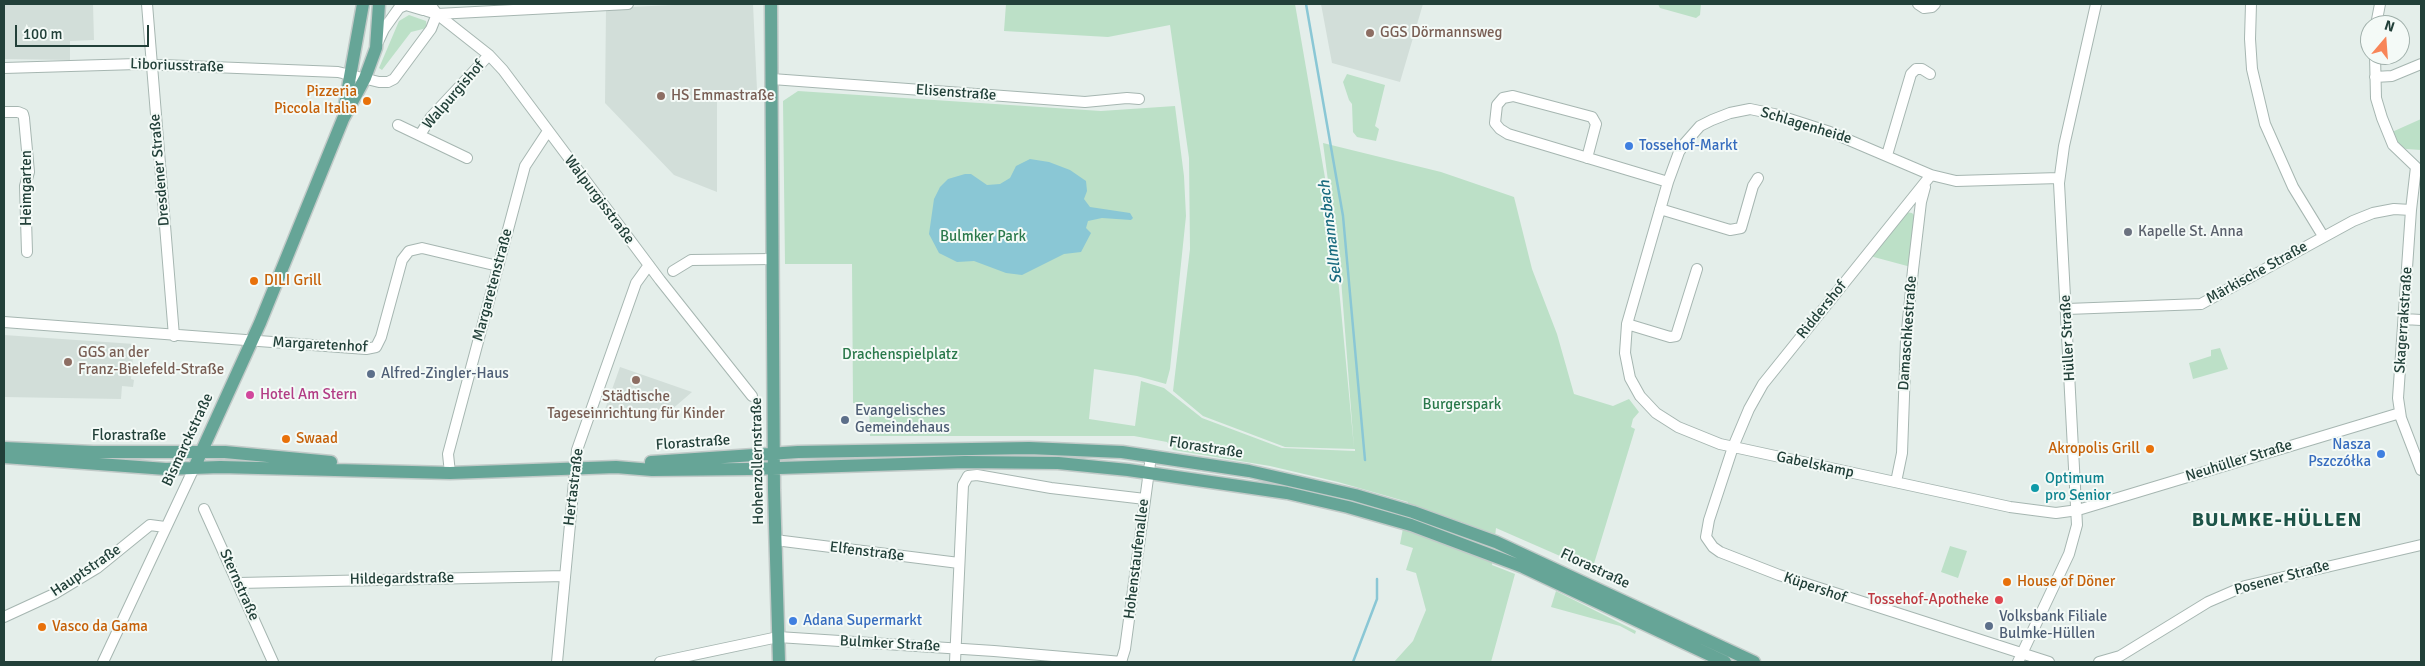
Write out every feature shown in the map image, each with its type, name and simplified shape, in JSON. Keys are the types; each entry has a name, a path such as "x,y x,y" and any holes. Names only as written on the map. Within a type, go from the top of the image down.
{"main road":[{"name":"Bismarckstraße","path":"343,119 362,4"},
{"name":"Bismarckstraße","path":"194,468 260,323 343,119 365,78 376,48 379,4"},
{"name":"Hohenzollernstraße","path":"771,4 774,468 779,662"},
{"name":"Florastraße","path":"4,448 225,452 324,460 373,470"},
{"name":"Florastraße","path":"616,468 640,462 774,454 1029,448 1072,449 1151,456 1286,478 1413,512 1496,542 1553,566 1754,662"},
{"name":"Florastraße","path":"4,457 71,463 194,468 220,466 450,473 616,468 652,470 1014,462 1058,464 1149,473 1287,493 1348,507 1411,525 1523,567 1725,662"}],"street":[{"name":"Dresdener Straße","path":"146,4 174,336"},
{"name":"Walpurgisstraße","path":"416,4 431,9 488,55 752,396"},
{"path":"376,48 384,29 399,8 406,6 431,9 628,4"},
{"path":"1918,4 1924,8 1932,7 1935,4"},
{"name":"Hüller Straße","path":"2020,658 2073,544 2078,510 2059,178 2096,4"},
{"path":"2251,4 2250,39 2252,70 2264,124 2293,187 2323,236"},
{"name":"Liboriusstraße","path":"4,68 150,64 338,72 379,82 388,82 394,78 431,29 431,9"},
{"name":"Walpurgishof","path":"420,135 431,117 488,55"},
{"path":"2375,78 2392,76 2421,64"},
{"path":"2375,65 2376,98 2393,145 2419,167"},
{"path":"1887,155 1911,74 1916,70 1922,69 1930,74"},
{"name":"Elisenstraße","path":"772,80 1085,102 1127,98 1140,99"},
{"path":"1587,158 1596,124 1592,117 1518,96 1503,98 1497,105 1495,123 1500,130 1508,134 1587,158 1668,182"},
{"name":"Schlagenheide","path":"1668,182 1679,152 1700,126 1730,113 1750,109 1830,132 1887,155 1929,179 1956,181 2059,178"},
{"name":"Heimgarten","path":"4,112 18,112 23,114 24,118 29,172 25,186 27,252"},
{"name":"Walpurgishof","path":"398,125 467,158"},
{"name":"Margaretenstraße","path":"450,473 448,454 525,166 548,132"},
{"name":"Skagerrakstraße","path":"2419,167 2411,210 2398,398 2400,413 2421,470"},
{"path":"1660,209 1730,230 1741,228 1758,178"},
{"name":"Riddershof","path":"1733,447 1749,409 1763,384 1929,179"},
{"name":"Damaschkestraße","path":"1896,482 1902,453 1906,340 1913,270 1921,202 1929,179"},
{"name":"Gabelskamp","path":"1668,182 1624,340 1626,365 1634,384 1648,405 1678,428 1733,447 2010,507 2056,513 2078,510"},
{"name":"Märkische Straße","path":"2067,309 2201,304 2323,236 2373,213 2394,209 2411,210"},
{"name":"Margaretenhof","path":"251,341 366,349 376,347 402,260 409,251 422,248 498,266"},
{"path":"673,271 691,260 774,258"},
{"name":"Hertastraße","path":"557,662 573,470 577,450 636,283 649,265"},
{"path":"1627,324 1670,337 1676,336 1697,269"},
{"path":"2404,319 2421,320"},
{"path":"4,322 251,341"},
{"name":"Neuhüller Straße","path":"2078,510 2400,413"},
{"name":"Küpershof","path":"1733,447 1706,530 1708,541 1713,547 1729,556 1829,593 2020,658"},
{"name":"Hohenstaufenallee","path":"1121,662 1126,649 1151,456"},
{"name":"Bismarckstraße","path":"102,662 194,468"},
{"path":"955,662 963,486 968,476 977,475 1051,488 1145,499"},
{"name":"Sternstraße","path":"204,509 273,662"},
{"name":"Hauptstraße","path":"4,617 68,585 97,568 150,525 165,527"},
{"name":"Elfenstraße","path":"775,540 959,563"},
{"name":"Posener Straße","path":"2099,662 2120,656 2208,602 2245,586 2421,545"},
{"name":"Hildegardstraße","path":"238,583 565,576"},
{"name":"Bulmker Straße","path":"660,662 778,637 955,648 1121,662"},
{"path":"2020,658 2049,662"}],"shaded area":[{"path":"4,4 93,4 94,40 70,41 70,60 4,59"},
{"name":"HS Emmastraße","path":"697,4 753,4 757,90 717,90 717,192 674,175 605,103 606,8"},
{"name":"GGS Dörmannsweg","path":"1321,4 1423,4 1400,82 1332,63"},
{"name":"GGS an der Franz-Bielefeld-Straße","path":"4,335 134,344 131,379 134,380 133,387 122,386 121,399 4,397"},
{"name":"Städtische Tageseinrichtung für Kinder","path":"620,367 692,392 670,411 604,412"}],"green space":[{"path":"1006,4 1295,4 1333,224 1354,448 1341,279 1323,143 1441,172 1514,197 1532,269 1557,334 1574,394 1613,406 1629,399 1639,412 1633,419 1631,427 1635,429 1592,570 1496,528 1492,565 1515,574 1491,662 1394,662 1413,641 1426,610 1416,573 1406,570 1413,548 1400,544 1408,502 1338,482 1270,466 1173,450 1167,442 1134,436 870,436 869,406 853,403 852,264 785,264 783,101 798,91 1101,111 1175,106 1184,176 1186,216 1170,369 1166,384 1137,376 1094,369 1089,419 1135,426 1141,381 1164,388 1202,418 1282,448 1355,451 1355,449 1285,447 1203,416 1173,391 1190,249 1189,158 1170,25 1108,37 1004,31"},
{"path":"1658,4 1701,4 1700,15 1696,18 1660,8"},
{"path":"409,15 426,21 427,28 411,32 382,70 379,68 399,21"},
{"path":"1347,74 1385,85 1375,126 1379,129 1376,141 1357,137 1353,132 1352,104 1343,82"},
{"path":"2421,119 2421,150 2406,149 2398,144 2392,132"},
{"path":"1905,212 1912,213 1916,217 1911,267 1870,256"},
{"path":"2220,348 2228,369 2193,379 2189,363 2211,356 2211,350"},
{"path":"1950,546 1967,551 1958,578 1941,572"},
{"path":"1556,591 1636,631 1635,634 1620,626 1551,607"}],"water":[{"path":"1030,159 1049,162 1070,170 1086,181 1087,191 1084,199 1090,207 1130,213 1133,218 1131,220 1102,218 1088,221 1086,228 1091,233 1081,252 1064,254 1022,275 1006,273 974,261 957,262 939,253 929,234 934,199 940,187 948,179 965,174 971,174 987,185 1000,184 1010,178 1016,166"}],"waterway":[{"name":"Sellmannsbach","path":"1306,4 1343,216 1365,460"},
{"name":"Sellmannsbach","path":"1353,662 1377,599 1377,579"}],"place":[{"name":"GGS Dörmannsweg","path":"1370,33"},
{"name":"HS Emmastraße","path":"661,96"},
{"name":"Pizzeria Piccola Italia","path":"367,101"},
{"name":"Tossehof-Markt","path":"1629,146"},
{"name":"Kapelle St. Anna","path":"2128,232"},
{"name":"DILI Grill","path":"254,281"},
{"name":"GGS an der Franz-Bielefeld-Straße","path":"68,362"},
{"name":"Alfred-Zingler-Haus","path":"371,374"},
{"name":"Städtische Tageseinrichtung für Kinder","path":"636,380"},
{"name":"Hotel Am Stern","path":"250,395"},
{"name":"Evangelisches Gemeindehaus","path":"845,420"},
{"name":"Swaad","path":"286,439"},
{"name":"Akropolis Grill","path":"2150,449"},
{"name":"Nasza Pszczółka","path":"2381,454"},
{"name":"Optimum pro Senior","path":"2035,488"},
{"name":"House of Döner","path":"2007,582"},
{"name":"Tossehof-Apotheke","path":"1999,600"},
{"name":"Adana Supermarkt","path":"793,621"},
{"name":"Volksbank Filiale Bulmke-Hüllen","path":"1989,626"},
{"name":"Vasco da Gama","path":"42,627"}],"district":[{"name":"BULMKE-HÜLLEN","path":"2277,521"}],"park label":[{"name":"Bulmker Park","path":"983,237"},
{"name":"Drachenspielplatz","path":"900,355"},
{"name":"Burgerspark","path":"1462,405"}]}
